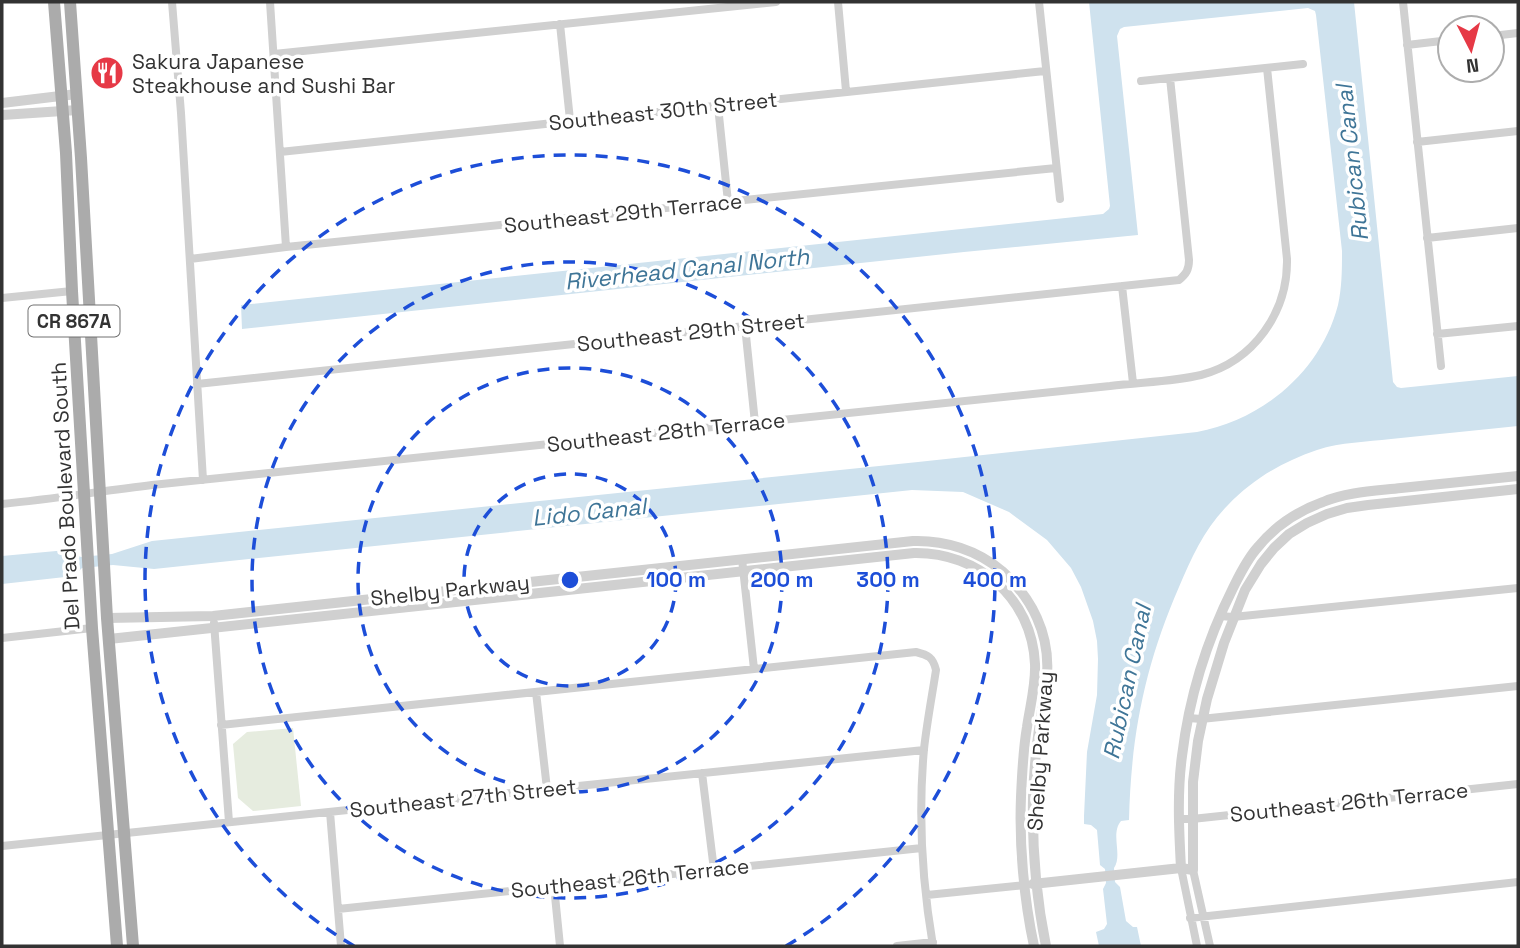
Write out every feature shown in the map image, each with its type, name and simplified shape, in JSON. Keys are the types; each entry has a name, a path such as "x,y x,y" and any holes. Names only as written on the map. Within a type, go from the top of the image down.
{"main road":[{"name":"Del Prado Boulevard South","path":"54,2 92,628 117,946"},
{"name":"Del Prado Boulevard South","path":"70,2 107,618 133,946"},
{"path":"72,291 82,302 91,331"},
{"path":"89,577 97,592 100,618 109,639"},
{"path":"92,628 103,646 106,678 113,693"}],"street":[{"path":"173,2 203,480"},
{"path":"270,2 286,247"},
{"path":"274,54 560,24 708,5 776,2"},
{"path":"838,2 846,91"},
{"path":"1038,2 1060,199"},
{"path":"1403,2 1441,366"},
{"path":"560,24 570,120"},
{"path":"1407,45 1436,42"},
{"path":"1141,81 1303,64"},
{"name":"Southeast 28th Terrace","path":"2,504 100,491 1203,374 1238,358 1253,345 1268,328 1277,311 1285,284 1286,259 1267,68"},
{"name":"Southeast 30th Street","path":"280,152 1045,71"},
{"name":"Southeast 29th Street","path":"197,384 1179,279 1189,268 1189,260 1170,78"},
{"path":"2,103 77,94"},
{"path":"718,106 728,202"},
{"path":"2,115 78,110"},
{"path":"1418,142 1518,131"},
{"name":"Southeast 29th Terrace","path":"190,259 1056,168"},
{"path":"1427,238 1518,228"},
{"path":"1122,286 1133,383"},
{"path":"2,298 72,291"},
{"path":"745,326 754,423"},
{"path":"1437,334 1518,326"},
{"path":"1197,946 1181,868 1181,766 1202,666 1220,616 1242,571 1257,548 1278,527 1308,508 1325,501 1357,494 1518,476"},
{"path":"1210,946 1193,870 1194,763 1201,719 1210,687 1233,617 1250,581 1267,556 1289,534 1317,518 1347,508 1518,489"},
{"path":"913,541 914,553"},
{"name":"Shelby Parkway","path":"109,639 214,621 743,559 913,541 951,544 991,563 1012,580 1034,610 1046,646 1046,688 1035,761 1031,885"},
{"name":"Shelby Parkway","path":"107,618 214,621 914,553 954,558 988,575 1002,587 1023,616 1030,634 1035,675 1024,747 1020,807 1031,885"},
{"path":"743,559 754,669"},
{"path":"1220,616 1233,617 1518,588"},
{"path":"214,621 229,822"},
{"path":"2,638 92,628"},
{"path":"221,725 916,652 928,655 934,661 936,670 924,750 922,848 933,944 897,946"},
{"path":"1189,718 1201,719 1518,686"},
{"path":"536,692 547,789"},
{"name":"Southeast 27th Street","path":"2,846 924,750"},
{"path":"702,773 713,870"},
{"name":"Southeast 26th Terrace","path":"1180,819 1518,784"},
{"path":"330,812 341,946"},
{"name":"Southeast 26th Terrace","path":"338,909 922,848"},
{"path":"927,895 1181,868 1193,870"},
{"path":"1190,918 1518,881"},
{"path":"1031,885 1034,946"},
{"path":"1031,885 1046,946"},
{"path":"554,886 560,946"}],"shaded area":[{"path":"293,728 301,806 253,811 238,798 233,744 247,732"}],"water":[{"path":"1089,2 1354,2 1393,382 1401,388 1518,376 1518,426 1335,445 1317,450 1258,479 1228,505 1205,534 1184,576 1157,644 1137,729 1129,820 1121,821 1117,832 1115,882 1120,887 1126,921 1137,927 1141,946 1099,946 1096,932 1104,929 1107,924 1103,889 1106,883 1105,869 1100,865 1097,830 1084,824 1084,816 1087,752 1097,695 1098,659 1093,621 1081,587 1071,568 1047,540 1009,512 963,492 912,490 154,569 113,565 82,568 74,576 2,584 2,556 67,550 81,557 112,554 152,541 1197,432 1244,416 1286,389 1303,371 1330,329 1338,305 1342,251 1316,15 1315,11 1308,8 1120,29 1117,36 1138,235 242,329 241,305 1103,214 1110,206"}],"place":[{"name":"Sakura Japanese Steakhouse and Sushi Bar","path":"107,73"}],"water label":[{"name":"Rubican Canal","path":"1352,163"},
{"name":"Riverhead Canal North","path":"687,269"},
{"name":"Lido Canal","path":"589,512"},
{"name":"Rubican Canal","path":"1127,682"}]}
